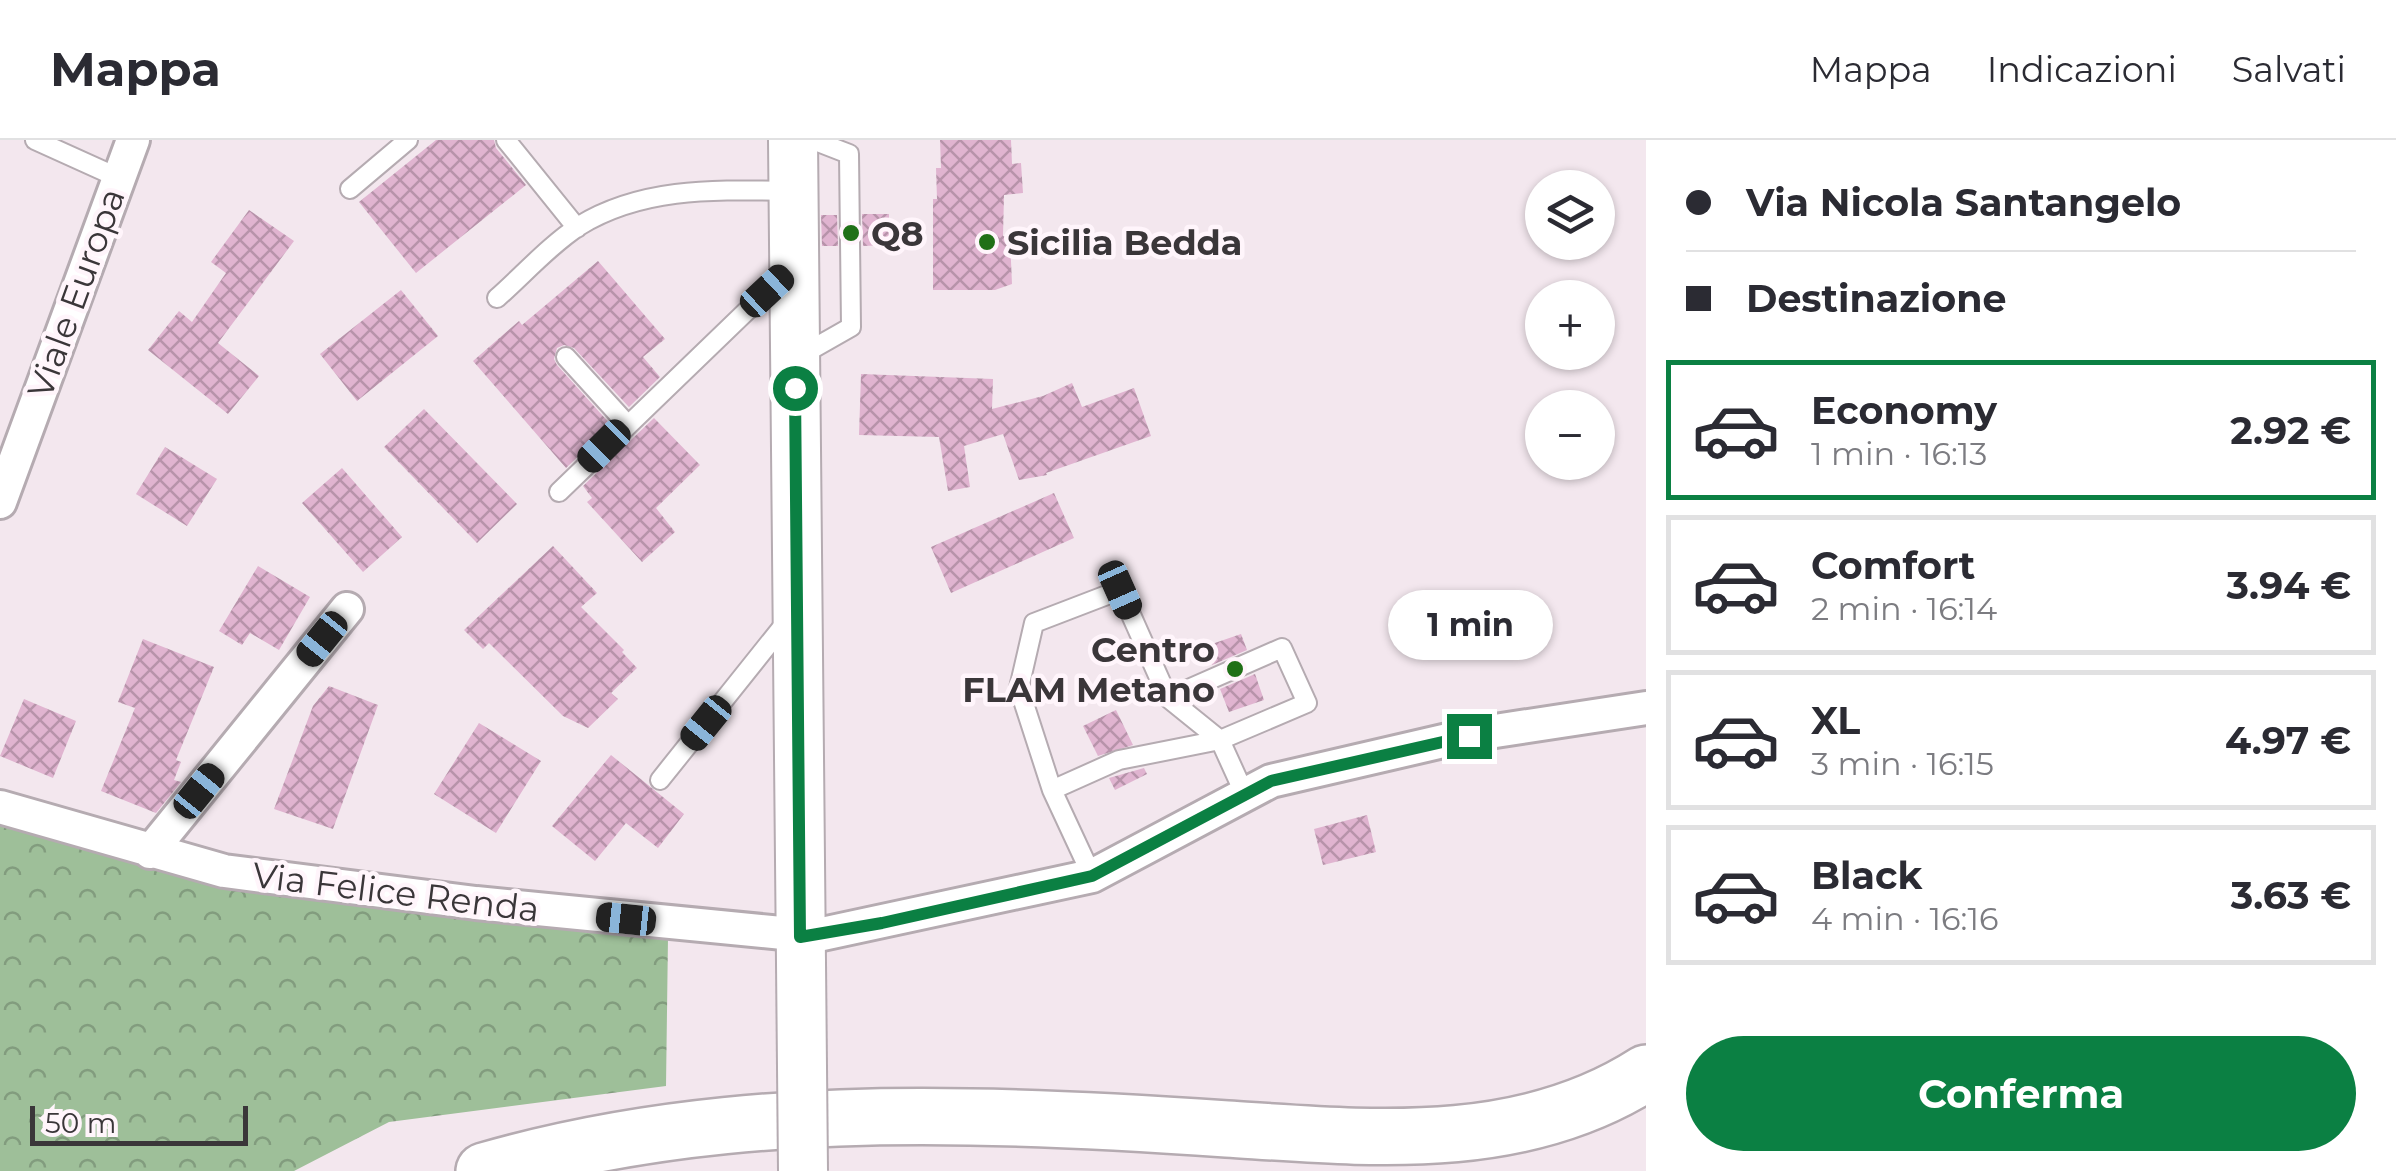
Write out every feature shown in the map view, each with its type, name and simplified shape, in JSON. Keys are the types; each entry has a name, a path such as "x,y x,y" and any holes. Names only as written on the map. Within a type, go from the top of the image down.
{"highway":[{"path":"484,1171 553,1152 663,1131 846,1116 1100,1121 1365,1138 1442,1136 1562,1113 1599,1099 1646,1073"},
{"path":"550,1171 665,1152 753,1145 974,1140 1226,1153 1458,1171"}],"main road":[{"path":"793,140 803,1171"}],"street":[{"name":"Viale Europa","path":"0,502 17,437 133,140"},
{"path":"150,852 347,609"},
{"name":"Via Felice Renda","path":"0,806 150,852 224,870 800,950 882,923 1092,876 1271,781 1469,736 1646,708"}],"lane":[{"path":"35,140 118,178"},
{"path":"350,188 408,140"},
{"path":"506,140 577,228"},
{"path":"795,359 851,327 849,154 813,140"},
{"path":"496,298 577,228 616,207 653,196 719,190 793,192"},
{"path":"559,492 795,264"},
{"path":"566,358 627,424"},
{"path":"1092,876 1052,790 1019,688 1034,623 1120,590 1168,698 1220,740 1245,795"},
{"path":"660,780 797,609"},
{"path":"1052,790 1119,760 1220,740 1307,703 1282,648 1168,698"}],"green space":[{"path":"0,816 668,937 666,1086 389,1122 294,1171 0,1171"}],"building":[{"path":"436,140 494,140 496,148 526,185 416,273 359,202"},
{"path":"940,140 1011,140 1012,164 1021,163 1023,193 1004,195 1003,236 1010,238 1012,284 995,290 933,290 933,199 937,199 936,168 941,168"},
{"path":"249,210 294,241 218,343 259,376 228,414 148,350 179,311 192,322 226,273 211,262"},
{"path":"862,214 889,214 889,245 863,246"},
{"path":"821,215 837,215 838,246 822,246"},
{"path":"598,261 665,339 643,357 660,377 629,407 574,348 557,348 557,365 611,425 566,468 473,361"},
{"path":"401,290 438,336 357,401 320,354"},
{"path":"861,374 993,379 992,409 1043,396 1072,383 1082,407 1134,388 1151,436 1047,475 1019,480 1003,434 964,446 970,487 948,491 939,437 859,435"},
{"path":"424,409 517,504 477,543 384,447"},
{"path":"654,418 700,465 656,508 675,532 642,562 587,502 592,498 583,486"},
{"path":"165,447 217,479 187,526 136,494"},
{"path":"342,468 402,537 363,572 302,503"},
{"path":"1054,493 1074,538 951,593 931,547"},
{"path":"553,546 597,593 581,607 637,668 611,693 618,699 588,728 563,716 489,643 483,649 464,630"},
{"path":"258,566 310,597 279,650 250,633 242,645 219,631"},
{"path":"1241,634 1247,650 1212,665 1206,646"},
{"path":"143,639 214,667 176,760 181,762 174,780 181,782 156,813 101,791 135,708 118,702"},
{"path":"1255,674 1264,700 1229,712 1220,689"},
{"path":"329,686 378,705 333,829 274,809 313,706"},
{"path":"24,699 76,721 53,778 0,756"},
{"path":"1116,710 1133,745 1098,756 1083,726"},
{"path":"479,723 541,761 496,833 434,794"},
{"path":"611,755 684,814 658,848 626,823 595,861 552,826"},
{"path":"1144,768 1147,774 1115,790 1109,778"},
{"path":"1367,815 1376,852 1323,865 1314,829"}],"place":[{"name":"Q8","path":"851,233"},
{"name":"Sicilia Bedda","path":"987,242"},
{"name":"Centro FLAM Metano","path":"1235,669"}],"route":[{"path":"795,388 800,937 882,923 1092,876 1271,781 1469,736"}]}
